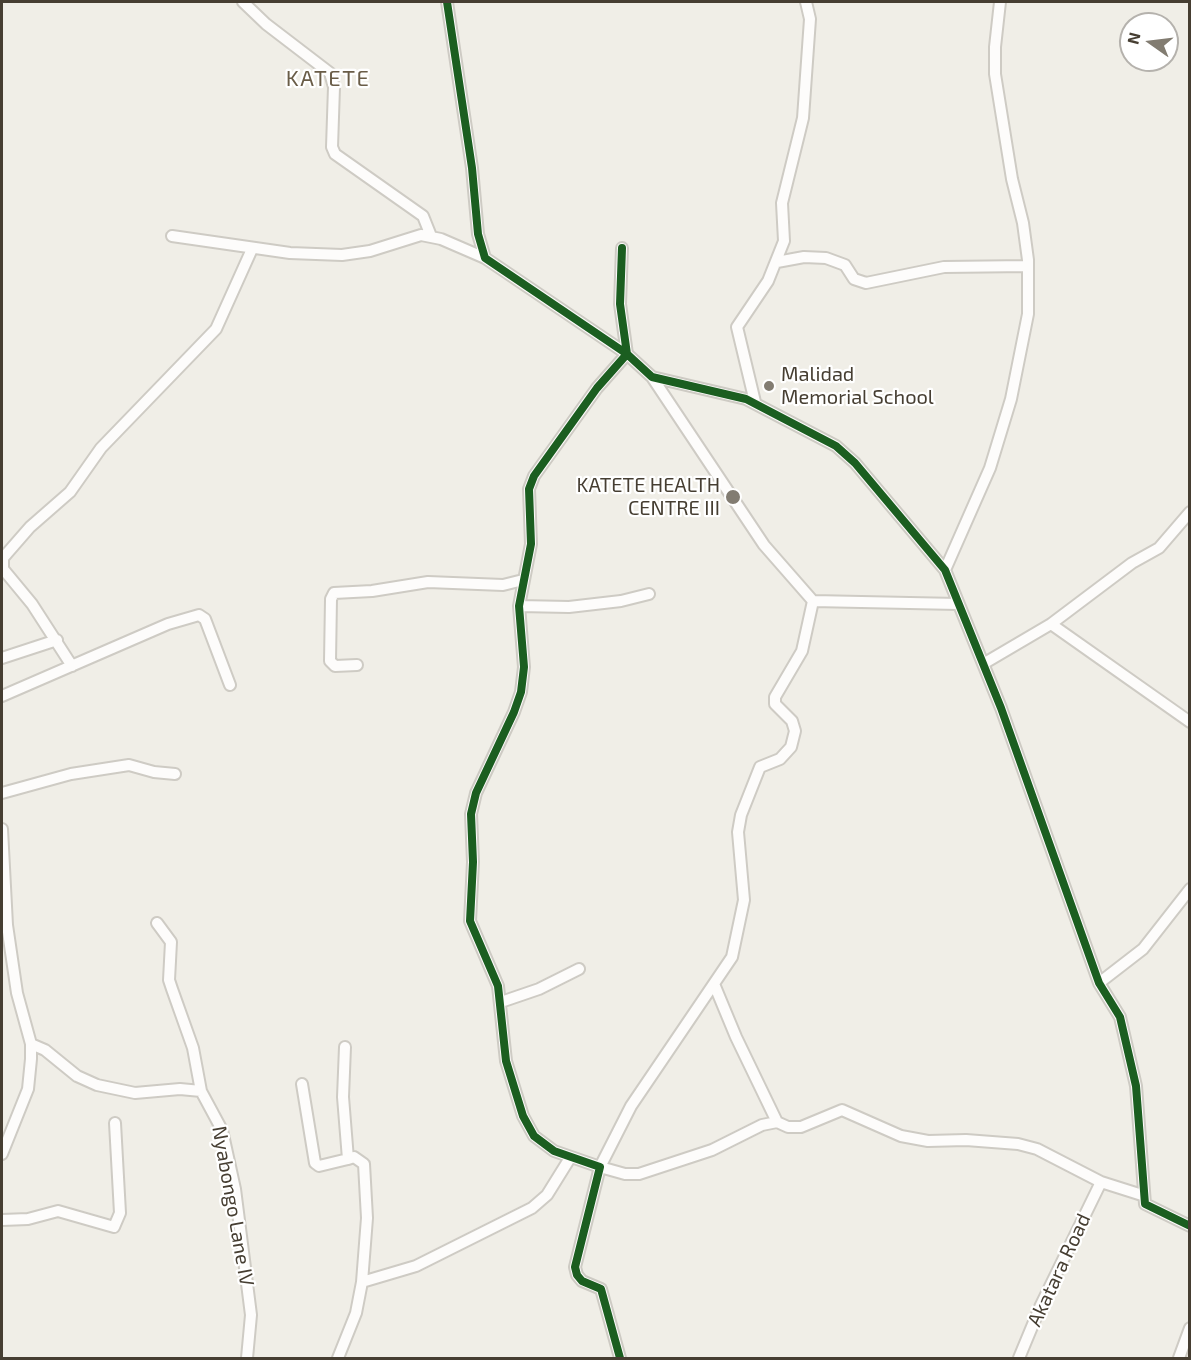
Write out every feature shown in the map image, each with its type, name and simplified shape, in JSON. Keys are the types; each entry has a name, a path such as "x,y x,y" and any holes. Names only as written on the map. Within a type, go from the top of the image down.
{"street":[{"path":"243,2 266,24 330,73 334,87 334,154 423,216 431,236"},
{"path":"447,2 472,168 478,234 485,258"},
{"path":"755,402 737,327 768,281 784,241 782,203 803,118 810,19 806,2"},
{"path":"945,570 990,468 1011,399 1028,314 1028,266 1023,224 1012,179 995,74 994,47 1000,2"},
{"path":"172,236 290,254 357,254 407,237 431,236 485,258 627,354 652,378 764,545 813,601 958,604"},
{"path":"622,248 620,304 627,354 597,388 534,476 529,489 531,543 519,606 524,668 521,692 514,712 484,771 471,814 473,862 470,921 494,972 501,1002 506,1061 523,1116 534,1136 554,1151 625,1174 639,1174 712,1150 762,1125 777,1122 788,1127 801,1127 842,1110 901,1136 928,1141 966,1140 1018,1144 1037,1149 1101,1182 1142,1195"},
{"path":"72,666 32,603 3,569 3,558 30,527 70,492 101,448 208,338 221,321 252,249"},
{"path":"777,262 804,257 826,258 844,265 854,279 866,283 944,267 1028,266"},
{"path":"652,378 755,402 812,431 847,454 945,570 983,664 1099,984 1120,1017 1136,1086 1142,1143 1142,1195 1150,1208 1190,1226"},
{"path":"983,664 1051,624 1131,563 1160,548 1190,512"},
{"path":"357,665 335,666 330,661 330,599 333,593 372,591 428,582 503,585 523,580"},
{"path":"519,606 561,607 621,601 649,594"},
{"path":"620,1359 601,1289 582,1281 575,1267 600,1167 631,1106 732,957 744,900 738,832 741,815 760,767 780,759 791,747 795,730 792,721 775,704 775,697 802,651 813,601"},
{"path":"2,696 168,624 199,615 205,618 230,685"},
{"path":"1051,624 1190,722"},
{"path":"2,658 57,640"},
{"path":"2,793 71,774 129,765 154,772 175,774"},
{"path":"2,829 7,925 17,993 31,1044 31,1075 28,1089 2,1154"},
{"path":"1099,984 1143,949 1190,889"},
{"name":"Nyabongo Lane IV","path":"157,923 171,942 169,980 193,1048 201,1091 222,1130 234,1189 251,1315 247,1359"},
{"path":"501,1002 539,989 579,969"},
{"path":"714,984 736,1037 777,1122"},
{"path":"31,1044 45,1050 77,1076 98,1085 135,1093 180,1089 201,1091"},
{"path":"345,1047 343,1097 348,1158"},
{"path":"302,1084 315,1163 320,1166 354,1157 362,1161 367,1187 362,1282 350,1331 338,1359"},
{"path":"2,1220 28,1218 58,1210 114,1227 120,1213 115,1123"},
{"path":"362,1282 416,1266 532,1208 548,1195 570,1158"},
{"name":"Akatara Road","path":"1019,1359 1041,1305 1101,1182"},
{"path":"1179,1359 1190,1328"}],"cycle path":[{"path":"447,2 472,168 478,234 485,258 627,354 652,377 746,399 836,446 855,463 945,570 1001,708 1099,983 1120,1017 1136,1086 1145,1204 1190,1226"},
{"path":"620,1358 601,1289 582,1281 575,1267 600,1167 554,1151 534,1136 523,1116 506,1061 498,986 470,921 473,862 471,814 476,793 521,692 524,667 519,606 531,544 529,489 534,476 597,388 627,354 620,304 622,248"}],"place":[{"name":"Malidad Memorial School","path":"769,386"},
{"name":"KATETE HEALTH CENTRE III","path":"733,497"}],"district":[{"name":"KATETE","path":"328,79"}]}
